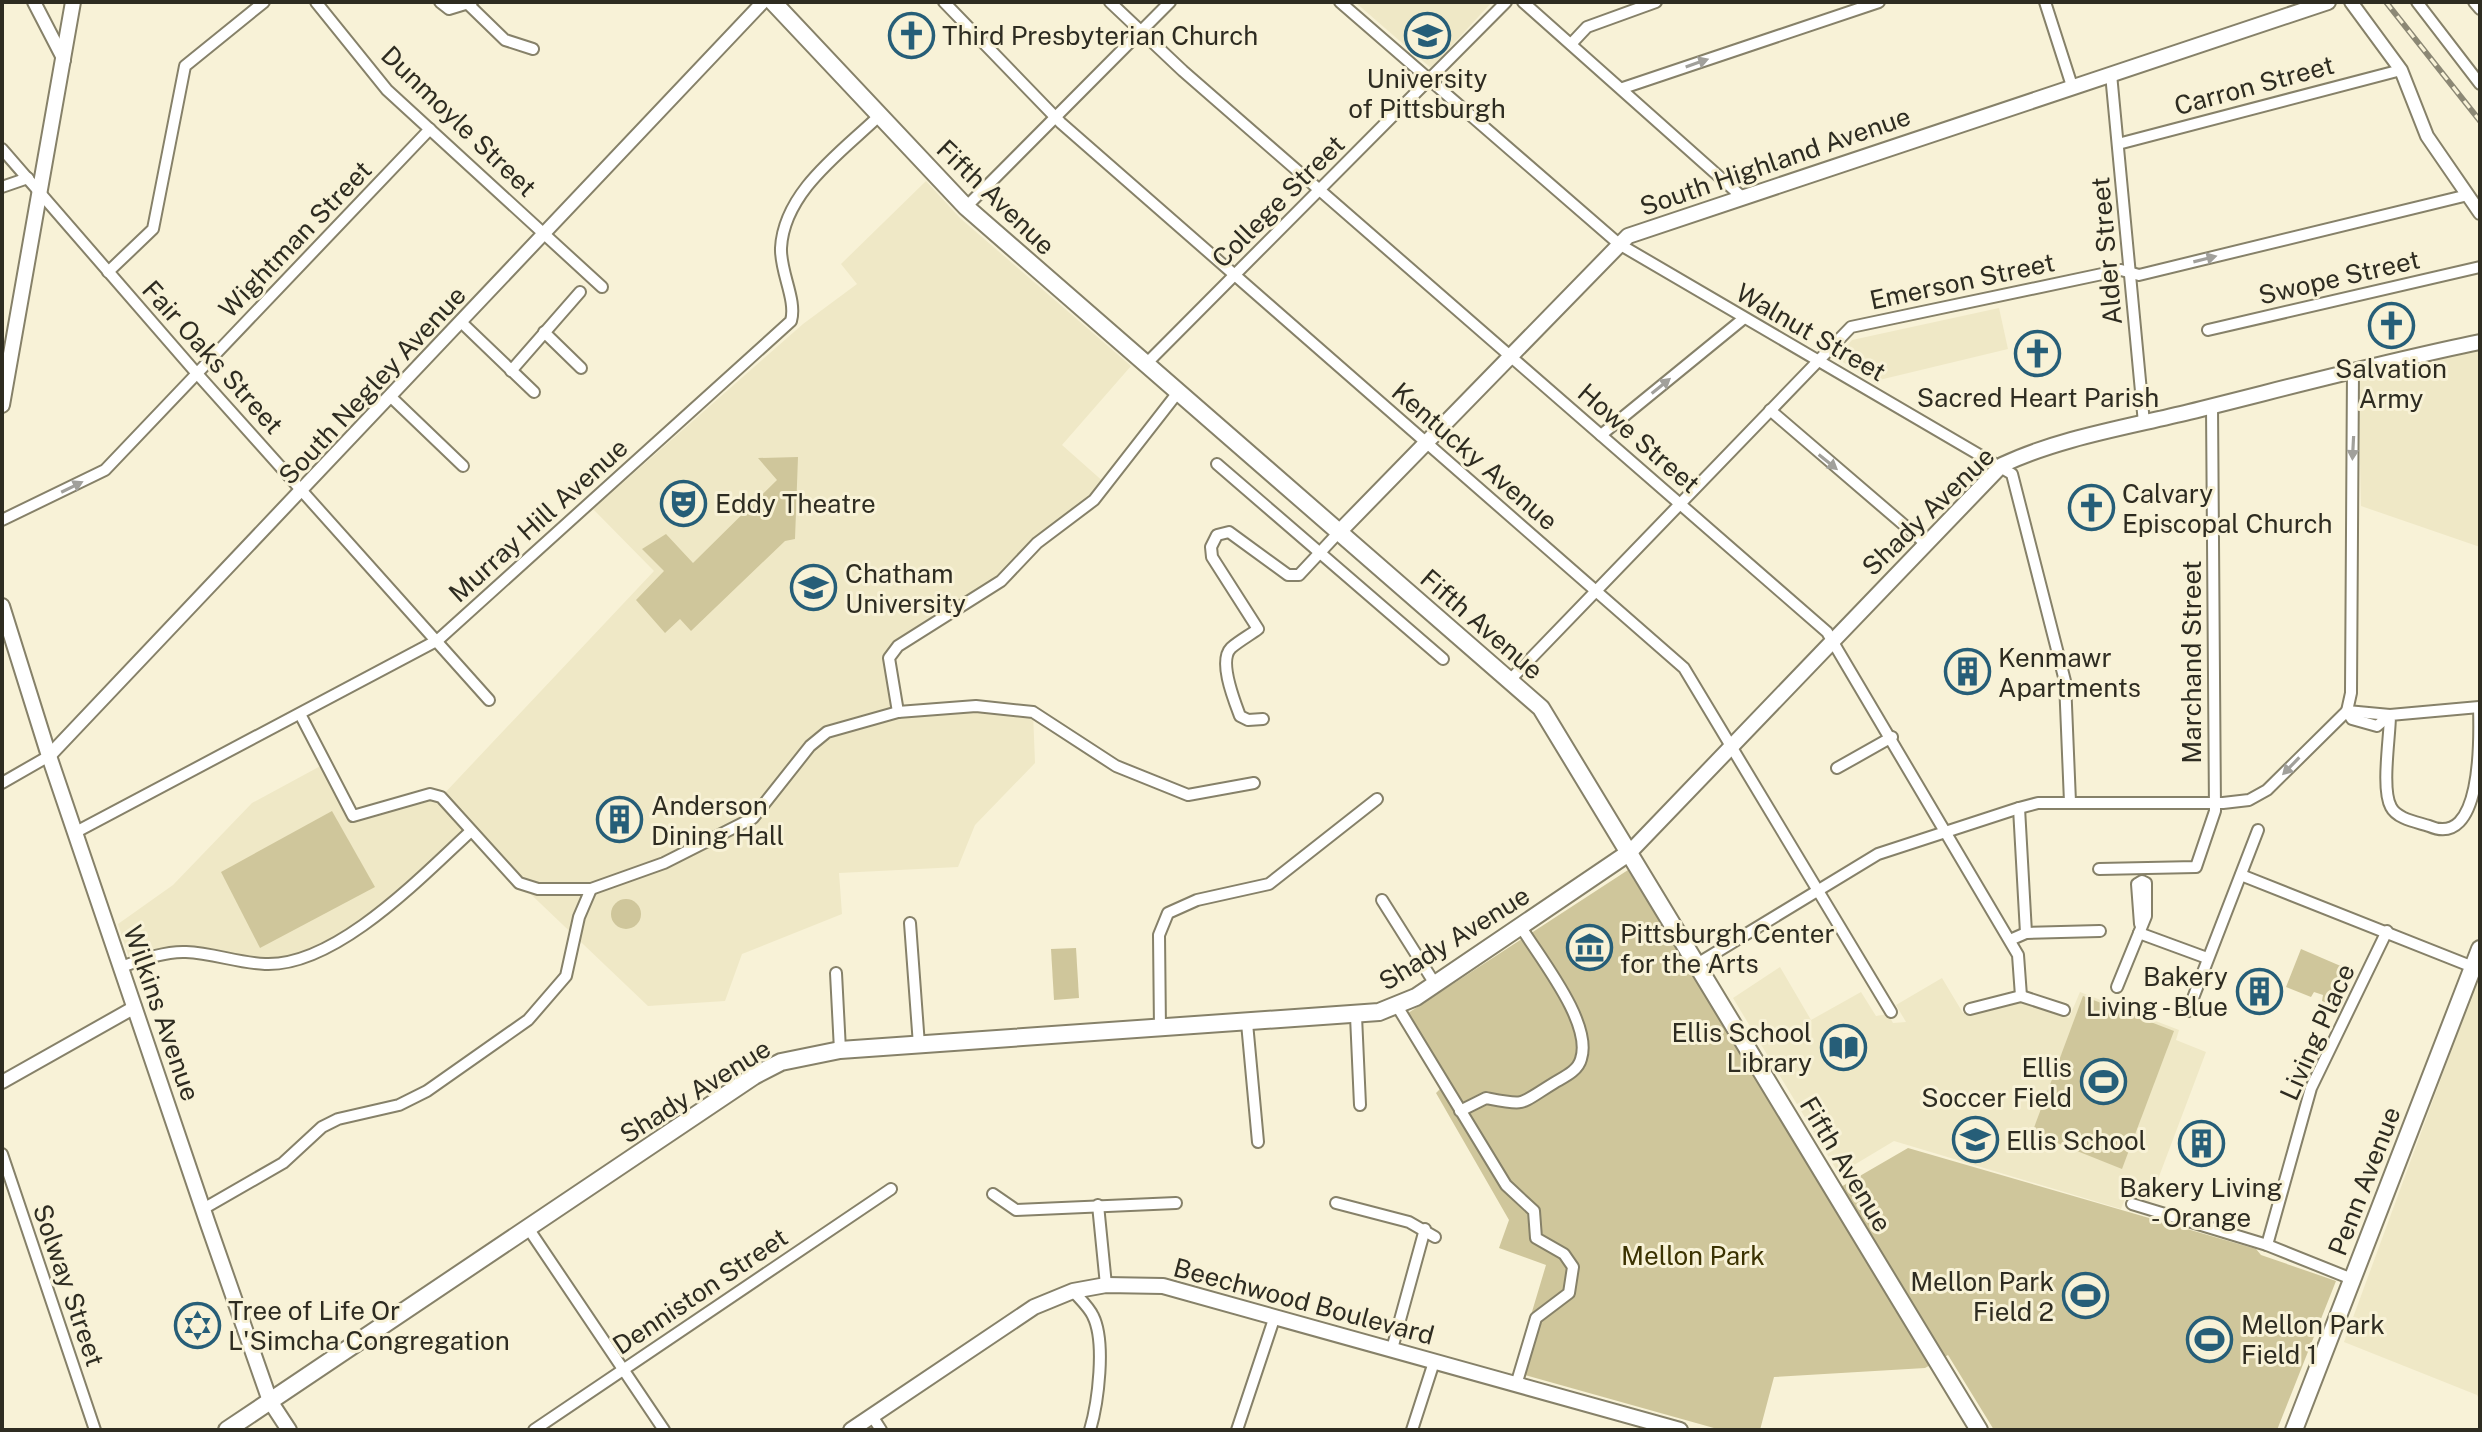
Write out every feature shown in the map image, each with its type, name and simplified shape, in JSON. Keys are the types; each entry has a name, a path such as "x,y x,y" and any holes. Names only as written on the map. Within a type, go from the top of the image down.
{"main road":[{"path":"2,405 7,350 40,194 73,2"},
{"name":"Fifth Avenue","path":"773,2 966,207 1340,531 1548,718 1979,1430"},
{"name":"South Highland Avenue","path":"1340,531 1628,236 2328,2"},
{"name":"Shady Avenue","path":"227,1430 754,1076 781,1062 840,1050 1356,1016 1397,1006 1435,984 1630,852 2002,465 2022,456 2144,423 2353,370 2480,342"},
{"name":"Wilkins Avenue","path":"2,606 49,756 203,1209 270,1401 289,1430"},
{"name":"Penn Avenue","path":"2294,1430 2476,969 2480,949"},
{"name":"Beechwood Boulevard","path":"851,1430 1034,1307 1073,1291 1106,1285 1163,1286 1680,1430"}],"street":[{"path":"34,2 64,60"},
{"path":"108,272 153,229 185,66 264,2"},
{"name":"Dunmoyle Street","path":"316,2 387,90 602,287"},
{"path":"440,2 449,9 470,3 505,40 533,49"},
{"name":"South Negley Avenue","path":"2,783 49,756 763,2"},
{"name":"Kentucky Avenue","path":"944,2 1055,118 1684,668 1891,1012"},
{"name":"Howe Street","path":"1110,2 1140,32 1835,640 2018,955 2021,996"},
{"path":"966,207 1170,2"},
{"name":"Walnut Street","path":"1340,2 1619,244 1743,319 2002,465"},
{"name":"College Street","path":"1147,363 1506,2"},
{"path":"1523,2 1741,196"},
{"path":"1571,44 1587,27 1656,2"},
{"path":"1623,88 1879,2"},
{"path":"2045,2 2072,86"},
{"path":"2351,2 2401,70 2427,136 2480,213"},
{"path":"2417,2 2480,84"},
{"path":"2474,2 2480,9"},
{"name":"Carron Street","path":"2118,144 2401,70"},
{"name":"Alder Street","path":"2111,74 2144,423"},
{"name":"Murray Hill Avenue","path":"76,832 438,640 791,321 793,312 783,277 781,246 788,219 813,181 880,115"},
{"name":"Wightman Street","path":"2,520 105,470 430,129"},
{"name":"Fair Oaks Street","path":"2,149 489,700"},
{"path":"2,187 28,178"},
{"name":"Emerson Street","path":"1509,681 1851,327 2121,270 2139,275 2468,195"},
{"name":"Swope Street","path":"2208,330 2480,267"},
{"path":"511,371 580,292"},
{"path":"1601,435 1743,319"},
{"path":"461,322 534,392"},
{"path":"544,332 581,368"},
{"path":"1697,964 1878,854 2019,808 2038,803 2070,802 2214,802 2249,800 2260,795 2347,711 2351,693 2353,370"},
{"path":"898,712 889,658 898,646 1001,581 1037,543 1094,500 1179,391"},
{"path":"391,397 463,466"},
{"name":"Marchand Street","path":"2099,869 2196,867 2215,811 2212,406"},
{"path":"1770,410 1925,543"},
{"path":"1217,464 1443,659"},
{"path":"2002,465 2012,474 2065,681 2070,802"},
{"path":"1263,719 1248,720 1240,716 1234,699 1226,658 1230,649 1258,629 1212,557 1211,547 1217,535 1229,532 1288,575 1299,575 1340,531"},
{"path":"300,714 353,816 430,794 441,797 519,883 538,889 591,889 664,863 753,818 810,746 827,732 898,712 976,706 1033,712 1116,766 1188,795 1254,783"},
{"path":"2347,711 2390,715 2479,707 2479,784 2469,815 2456,828 2440,831 2398,815 2390,806 2385,770 2390,756 2390,715"},
{"path":"1837,768 1892,737"},
{"path":"1160,1029 1159,935 1168,913 1197,900 1269,884 1377,799"},
{"path":"2019,808 2026,933"},
{"path":"2188,1011 2258,830"},
{"path":"121,967 185,952 264,964 282,963 309,954 346,937 375,917 471,831"},
{"path":"2241,875 2476,969"},
{"path":"203,1209 283,1163 322,1127 338,1119 399,1105 427,1091 528,1020 566,976 579,917 591,889"},
{"path":"1382,900 1435,984"},
{"path":"910,923 919,1045"},
{"path":"1460,1111 1486,1098 1509,1105 1522,1103 1571,1072 1581,1061 1582,1045 1575,1014 1521,927"},
{"path":"2117,987 2139,928 2207,958"},
{"path":"2010,940 2026,933 2100,931"},
{"name":"Living Place","path":"2267,1245 2311,1088 2387,931"},
{"path":"836,973 840,1050"},
{"path":"1970,1009 2021,996 2064,1010"},
{"path":"1397,1006 1506,1185 1533,1209 1536,1238 1564,1254 1573,1267 1569,1293 1536,1318 1516,1385"},
{"path":"2,1082 135,1007"},
{"path":"1356,1016 1360,1105"},
{"path":"1247,1023 1258,1142"},
{"name":"Solway Street","path":"2,1154 95,1430"},
{"name":"Denniston Street","path":"534,1430 891,1189"},
{"path":"993,1194 1016,1210 1176,1203"},
{"path":"1336,1203 1425,1229 1435,1237"},
{"path":"2132,1204 2267,1245 2352,1279"},
{"path":"1098,1205 1106,1285"},
{"path":"528,1228 664,1430"},
{"path":"1392,1349 1425,1229"},
{"path":"1073,1291 1094,1316 1099,1353 1098,1398 1090,1430"},
{"path":"1237,1430 1275,1316"},
{"path":"1412,1430 1434,1362"},
{"path":"872,1416 881,1430"}],"shaded area":[{"name":"University of Pittsburgh","path":"1355,2 1492,2 1431,68"},
{"name":"Chatham University","path":"926,181 960,218 1131,366 1062,445 1106,484 1001,581 898,646 889,658 899,712 976,706 1033,712 1035,763 975,825 958,867 839,873 842,914 742,954 725,1001 648,1006 519,883 471,832 346,937 282,963 185,952 131,964 118,924 173,885 252,803 326,763 353,816 441,797 654,571 593,509 803,324 857,284 841,264"},
{"path":"1999,308 2008,349 1875,381 1836,358 1852,340"},
{"path":"2480,346 2480,547 2361,506 2358,373"},
{"path":"1780,967 1811,1020 1861,992 1876,1016 1888,1014 1893,1023 1906,1022 1896,1005 1942,978 1963,1013 2030,1001 2069,1018 2080,992 2179,1030 2176,1040 2206,1052 2149,1203 2126,1196 2121,1209 1894,1141 1839,1174 1733,998"},
{"path":"2478,978 2480,1401 2477,1395 2344,1342"}],"green space":[{"path":"798,457 795,539 785,541 691,631 680,619 665,633 636,600 664,571 642,549 666,534 693,563 777,480 758,458"},
{"path":"332,811 375,887 260,948 221,872"},
{"name":"Mellon Park","path":"1628,870 1827,1195 1908,1148 2256,1249 2261,1255 2336,1281 2277,1430 1994,1430 1948,1355 1925,1368 1774,1377 1760,1430 1721,1430 1514,1372 1546,1265 1499,1248 1509,1220 1436,1093 1441,1088 1399,1019"},
{"path":"626,899 636,904 641,914 636,924 626,929 616,924 611,914 616,904"},
{"path":"1076,948 1079,998 1054,1000 1051,949"},
{"path":"2301,949 2343,967 2329,1004 2322,1001 2323,995 2314,992 2311,997 2286,987"},
{"name":"Ellis Soccer Field","path":"2083,996 2174,1031 2122,1169 2032,1133"}],"railway":[{"path":"2386,2 2480,121"}],"place":[{"name":"Third Presbyterian Church","path":"911,35"},
{"name":"University of Pittsburgh","path":"1427,35"},
{"name":"Salvation Army","path":"2391,325"},
{"name":"Sacred Heart Parish","path":"2038,354"},
{"name":"Eddy Theatre","path":"684,503"},
{"name":"Calvary Episcopal Church","path":"2091,508"},
{"name":"Chatham University","path":"814,588"},
{"name":"Kenmawr Apartments","path":"1967,672"},
{"name":"Anderson Dining Hall","path":"620,820"},
{"name":"Pittsburgh Center for the Arts","path":"1589,948"},
{"name":"Bakery Living - Blue","path":"2259,991"},
{"name":"Ellis School Library","path":"1843,1047"},
{"name":"Ellis Soccer Field","path":"2103,1082"},
{"name":"Ellis School","path":"1975,1140"},
{"name":"Bakery Living - Orange","path":"2201,1144"},
{"name":"Mellon Park Field 2","path":"2085,1296"},
{"name":"Tree of Life Or L'Simcha Congregation","path":"197,1325"},
{"name":"Mellon Park Field 1","path":"2210,1339"}]}
